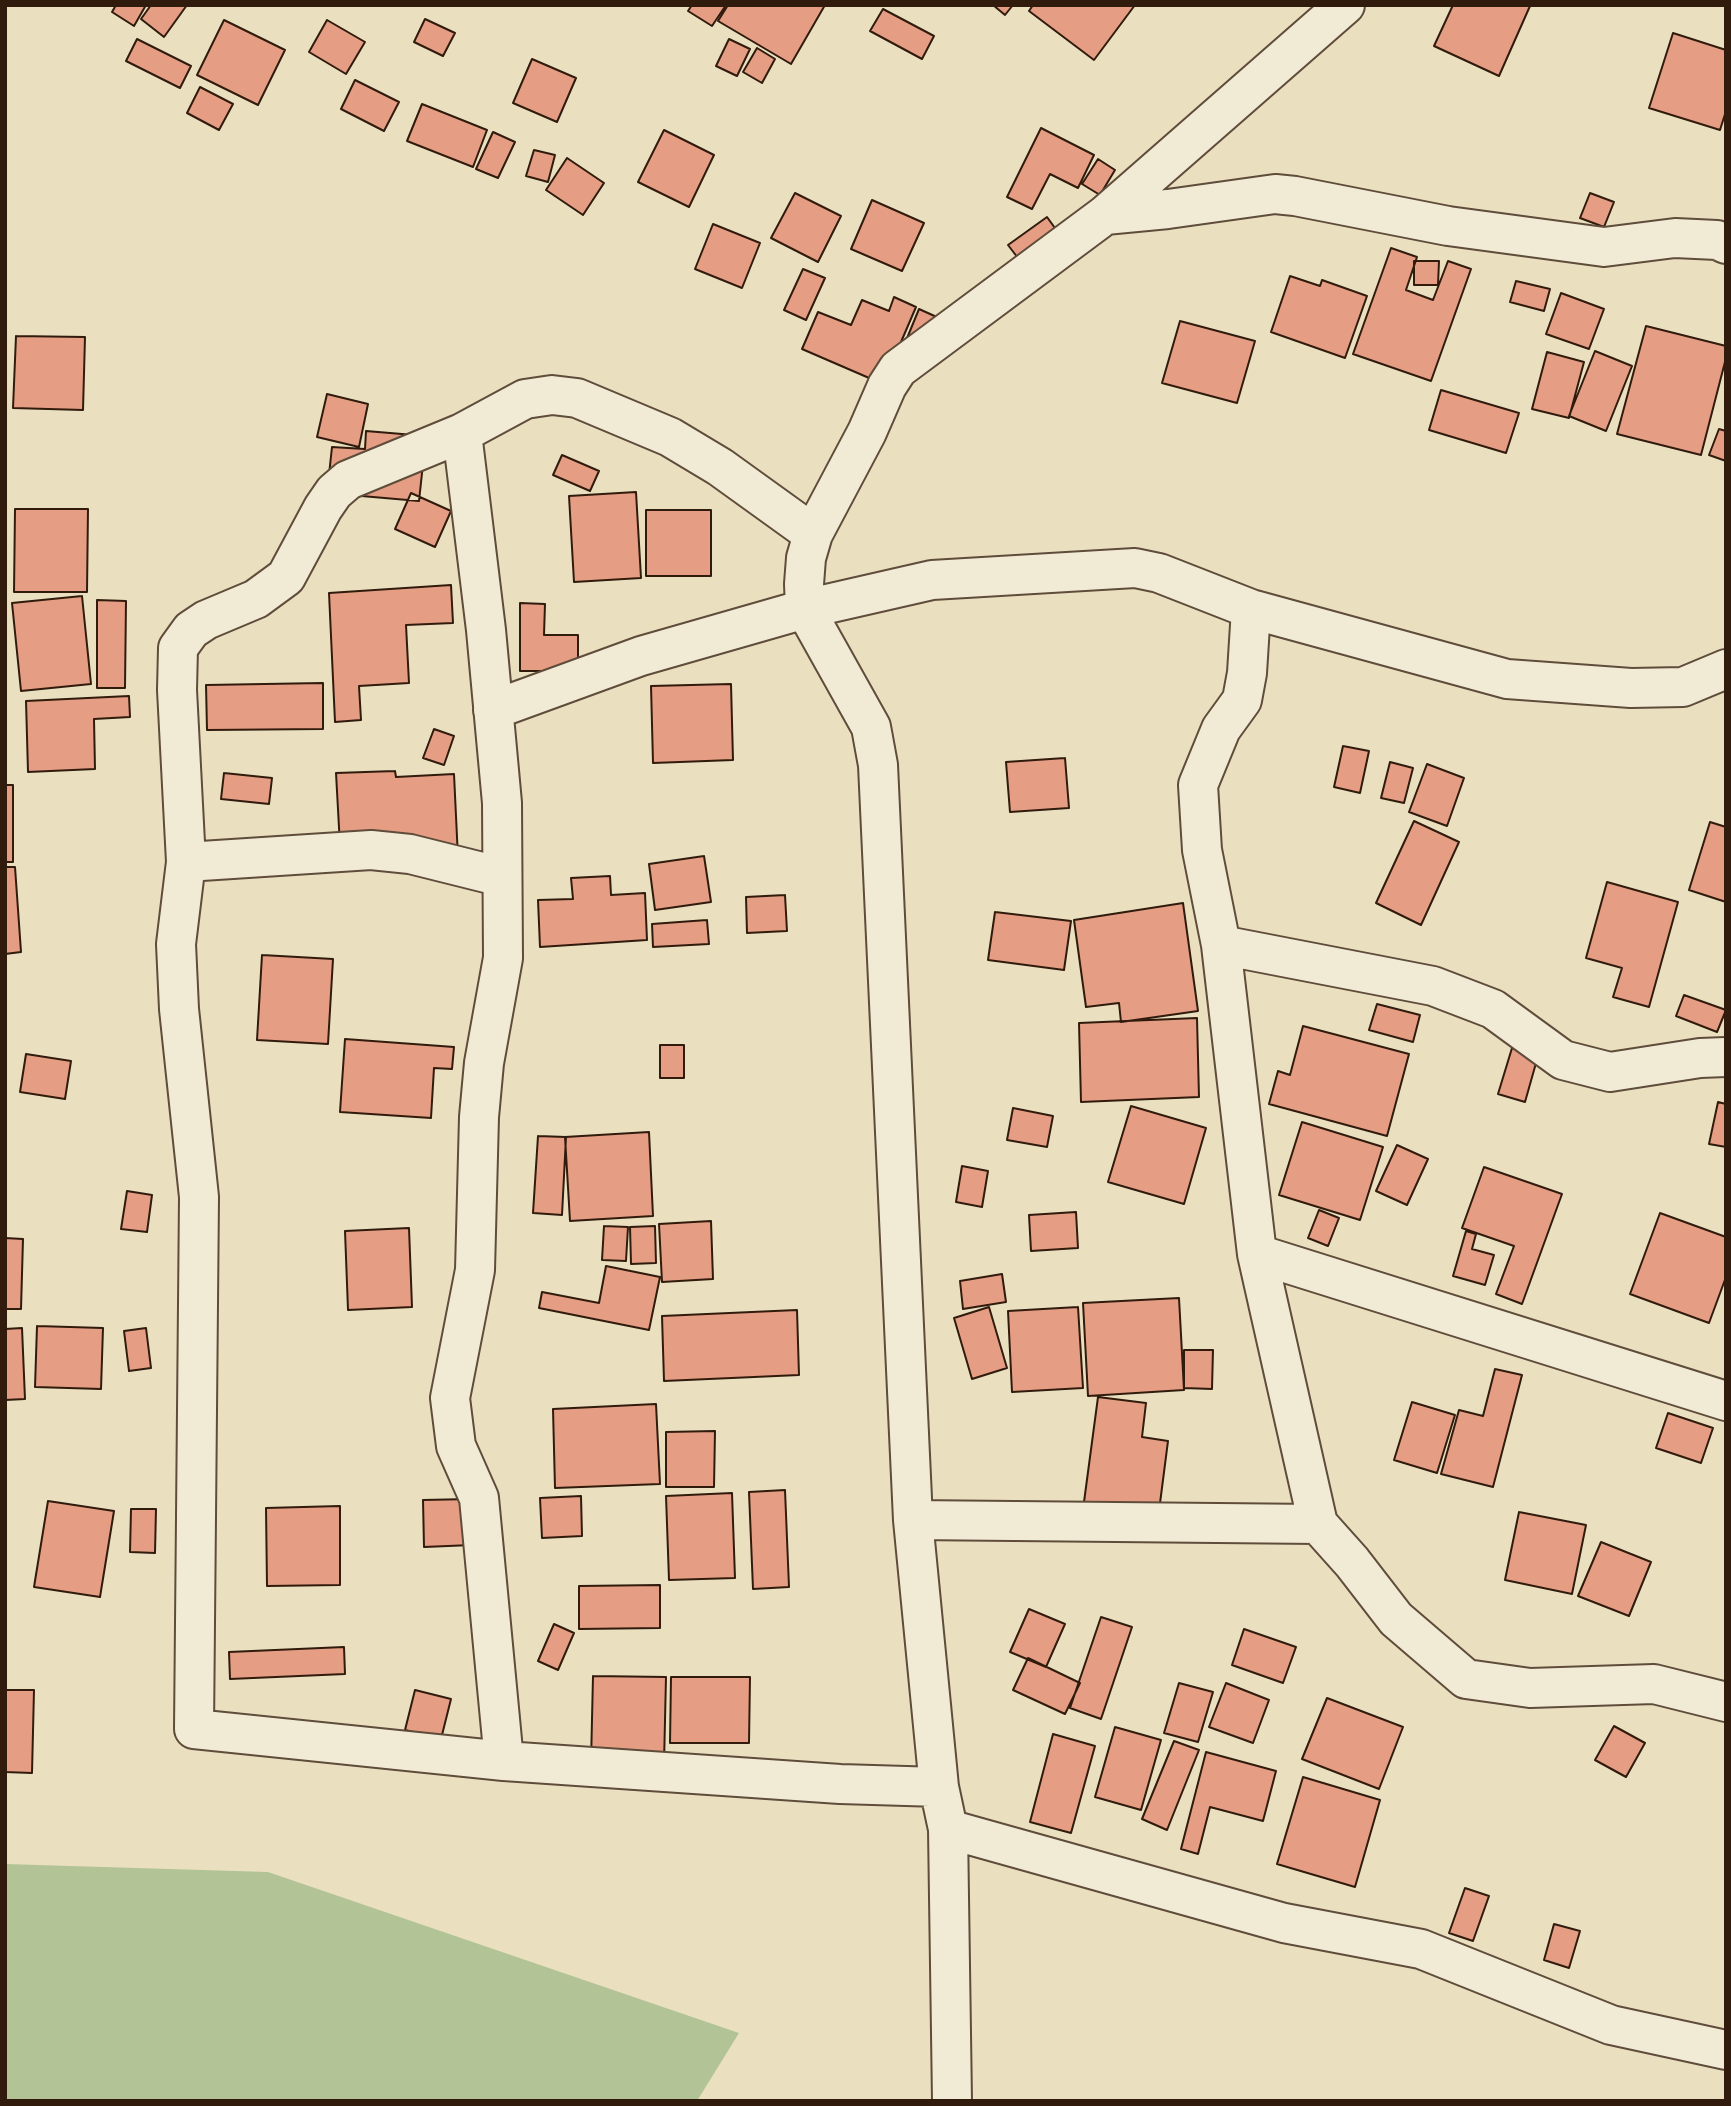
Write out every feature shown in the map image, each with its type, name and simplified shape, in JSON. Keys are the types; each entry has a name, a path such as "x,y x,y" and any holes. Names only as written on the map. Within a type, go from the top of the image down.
{"street":[{"path":"952,2101 948,1829 939,1787 913,1520 878,765 871,727 805,609 806,558 813,534 898,369 1105,215 1345,5"},
{"path":"1105,215 1275,194 1448,226 1604,247 1675,238 1717,240 1726,244"},
{"path":"813,534 720,467 670,436 577,398 552,395 525,399 462,433 348,480 334,492 323,508 286,577 257,599 206,620 191,630 178,648 177,691 186,862 176,944 179,1009 199,1197 194,1729 504,1761 840,1784 939,1787"},
{"path":"462,433 486,630 502,803 503,958 484,1063 479,1117 475,1270 450,1398 456,1446 479,1498 504,1761"},
{"path":"493,710 642,656 805,609 932,580 1135,568 1159,573 1251,609 1507,679 1632,688 1683,687 1726,669"},
{"path":"1251,609 1247,673 1242,700 1221,729 1198,785 1202,850 1221,945 1257,1254 1318,1524 1352,1562 1396,1619 1466,1679 1530,1688 1654,1684 1726,1702"},
{"path":"186,862 371,850 410,854 502,877"},
{"path":"1221,945 1433,986 1493,1009 1563,1060 1610,1072 1700,1058 1726,1057"},
{"path":"1257,1254 1726,1401"},
{"path":"913,1520 1318,1524"},
{"path":"948,1829 1284,1923 1422,1949 1611,2025 1726,2050"}],"green space":[{"path":"5,1864 268,1872 739,2033 697,2101 5,2101"}],"building":[{"path":"116,5 146,5 134,26 112,12"},
{"path":"151,5 187,5 164,37 141,19"},
{"path":"692,5 726,5 712,26 688,11"},
{"path":"728,5 825,5 791,64 718,21"},
{"path":"993,5 1013,5 1005,15"},
{"path":"1033,5 1135,5 1094,60 1029,11"},
{"path":"1453,5 1530,6 1499,76 1434,46"},
{"path":"883,9 934,36 922,59 870,31"},
{"path":"425,19 455,33 443,56 414,42"},
{"path":"224,20 285,50 258,105 197,75"},
{"path":"327,20 365,42 346,74 309,52"},
{"path":"1673,33 1726,50 1726,111 1720,130 1649,108"},
{"path":"137,39 191,66 180,88 126,61"},
{"path":"729,39 750,49 737,76 716,66"},
{"path":"757,48 775,59 762,83 743,72"},
{"path":"532,59 576,78 557,122 513,103"},
{"path":"355,80 399,102 384,131 341,109"},
{"path":"200,87 233,104 219,130 187,113"},
{"path":"422,104 487,130 473,167 407,141"},
{"path":"1041,128 1094,155 1078,188 1050,174 1032,209 1007,197"},
{"path":"664,130 714,155 689,207 638,182"},
{"path":"493,132 515,142 498,178 476,169"},
{"path":"534,150 555,155 548,182 526,176"},
{"path":"567,158 604,183 583,215 546,190"},
{"path":"1098,159 1115,170 1100,195 1082,184"},
{"path":"795,193 841,216 818,262 771,238"},
{"path":"1590,193 1614,202 1604,227 1580,218"},
{"path":"872,200 924,223 902,271 851,249"},
{"path":"1047,217 1060,235 1021,262 1008,245"},
{"path":"713,224 760,243 742,288 695,269"},
{"path":"1391,248 1417,257 1406,290 1433,300 1448,261 1471,269 1431,381 1353,354"},
{"path":"1414,261 1439,261 1438,285 1414,285"},
{"path":"803,269 825,278 806,320 784,310"},
{"path":"1290,276 1320,286 1322,280 1367,296 1345,358 1271,332"},
{"path":"1516,281 1550,289 1544,311 1510,302"},
{"path":"1561,293 1604,309 1589,349 1546,334"},
{"path":"894,297 916,307 883,384 802,349 818,312 851,325 862,300 889,311"},
{"path":"919,309 939,318 896,365"},
{"path":"1180,321 1255,341 1237,403 1162,383"},
{"path":"1646,326 1726,346 1726,358 1701,455 1617,434"},
{"path":"16,336 85,337 83,410 13,408"},
{"path":"1595,351 1632,366 1606,431 1569,416"},
{"path":"1547,352 1584,362 1569,418 1532,409"},
{"path":"1441,390 1519,413 1506,453 1429,430"},
{"path":"327,394 368,404 359,447 317,437"},
{"path":"1719,429 1726,431 1726,461 1709,455"},
{"path":"366,431 426,436 419,501 327,493 332,447 365,449"},
{"path":"562,455 599,471 590,491 553,475"},
{"path":"636,492 641,578 574,582 569,496"},
{"path":"411,493 451,511 435,547 395,529"},
{"path":"15,509 88,509 87,592 14,592"},
{"path":"646,510 711,510 711,576 646,576"},
{"path":"451,585 453,623 406,625 409,683 359,686 361,720 335,722 329,593"},
{"path":"82,596 91,684 21,691 12,603"},
{"path":"97,600 126,601 125,688 97,688"},
{"path":"520,603 545,604 544,635 578,635 578,671 520,671"},
{"path":"323,683 323,729 207,730 206,685"},
{"path":"731,684 733,760 653,763 651,686"},
{"path":"129,696 130,717 94,719 95,769 28,772 26,701"},
{"path":"434,729 454,736 444,765 423,758"},
{"path":"1343,746 1369,751 1360,793 1334,787"},
{"path":"1065,758 1069,808 1010,812 1006,762"},
{"path":"1390,762 1413,768 1404,803 1381,798"},
{"path":"1427,764 1464,778 1447,826 1409,812"},
{"path":"395,771 396,777 454,774 458,858 341,864 336,773"},
{"path":"224,773 272,778 269,804 221,799"},
{"path":"5,785 13,785 13,862 5,862"},
{"path":"1414,821 1459,842 1421,925 1376,903"},
{"path":"1710,822 1726,827 1726,902 1689,890"},
{"path":"704,856 711,902 655,910 649,864"},
{"path":"5,867 15,867 21,952 5,954"},
{"path":"610,876 611,895 645,893 647,940 540,947 538,900 573,899 571,878"},
{"path":"1607,882 1678,902 1649,1007 1613,997 1622,968 1586,958"},
{"path":"785,895 787,931 747,933 746,897"},
{"path":"1183,903 1198,1011 1121,1022 1119,1003 1086,1007 1074,920"},
{"path":"995,912 1071,921 1064,970 988,960"},
{"path":"707,920 709,944 653,947 652,924"},
{"path":"262,955 333,959 328,1044 257,1040"},
{"path":"1684,995 1726,1010 1717,1032 1676,1016"},
{"path":"1377,1004 1420,1015 1413,1042 1369,1030"},
{"path":"1197,1018 1199,1097 1081,1102 1079,1023"},
{"path":"1303,1026 1409,1054 1387,1136 1269,1104 1278,1071 1290,1075"},
{"path":"345,1039 454,1047 452,1069 434,1068 431,1118 340,1112"},
{"path":"660,1045 684,1045 684,1078 660,1078"},
{"path":"1512,1048 1538,1056 1525,1102 1498,1094"},
{"path":"26,1054 71,1061 65,1099 20,1092"},
{"path":"1718,1102 1726,1104 1726,1147 1709,1144"},
{"path":"1131,1106 1206,1128 1184,1204 1108,1182"},
{"path":"1013,1108 1053,1116 1047,1147 1007,1140"},
{"path":"1302,1122 1383,1147 1360,1220 1279,1195"},
{"path":"649,1132 653,1216 570,1221 565,1137"},
{"path":"538,1136 566,1137 562,1215 533,1213"},
{"path":"1397,1145 1428,1159 1407,1205 1376,1191"},
{"path":"962,1166 988,1171 982,1207 956,1202"},
{"path":"1484,1167 1562,1194 1522,1304 1496,1294 1514,1246 1462,1228"},
{"path":"127,1191 152,1195 147,1232 121,1229"},
{"path":"1319,1210 1339,1218 1328,1246 1308,1238"},
{"path":"1076,1212 1078,1248 1031,1251 1029,1215"},
{"path":"1660,1213 1726,1237 1726,1277 1709,1323 1630,1294"},
{"path":"711,1221 713,1279 662,1282 659,1224"},
{"path":"604,1226 628,1227 626,1261 602,1260"},
{"path":"655,1226 656,1263 631,1264 630,1227"},
{"path":"409,1228 412,1307 348,1310 345,1231"},
{"path":"1466,1231 1476,1234 1472,1249 1494,1255 1485,1285 1453,1276"},
{"path":"5,1238 23,1239 21,1309 5,1309"},
{"path":"606,1266 660,1277 649,1330 539,1308 542,1292 599,1303"},
{"path":"1002,1274 1006,1302 963,1309 960,1281"},
{"path":"1179,1298 1184,1390 1088,1396 1083,1303"},
{"path":"989,1307 1007,1368 972,1379 954,1318"},
{"path":"1078,1307 1083,1388 1012,1392 1008,1311"},
{"path":"797,1310 799,1375 664,1381 662,1316"},
{"path":"37,1326 103,1328 101,1389 35,1387"},
{"path":"22,1328 25,1399 5,1400 5,1329"},
{"path":"146,1328 151,1368 129,1371 124,1331"},
{"path":"1184,1350 1213,1350 1212,1389 1184,1388"},
{"path":"1495,1369 1522,1375 1493,1487 1441,1474 1459,1410 1483,1416"},
{"path":"1098,1397 1146,1403 1142,1437 1168,1441 1159,1511 1084,1502"},
{"path":"1412,1402 1455,1415 1437,1473 1394,1460"},
{"path":"656,1404 660,1484 555,1488 553,1409"},
{"path":"1668,1413 1713,1428 1701,1463 1656,1448"},
{"path":"715,1431 714,1487 666,1487 666,1432"},
{"path":"785,1490 789,1587 753,1589 749,1492"},
{"path":"732,1493 735,1578 669,1580 666,1496"},
{"path":"581,1496 582,1536 542,1538 540,1498"},
{"path":"471,1499 472,1545 424,1547 423,1500"},
{"path":"48,1501 114,1511 100,1597 34,1587"},
{"path":"340,1506 340,1585 267,1586 266,1508"},
{"path":"131,1509 156,1509 155,1553 130,1552"},
{"path":"1519,1512 1586,1525 1572,1594 1505,1580"},
{"path":"1601,1542 1651,1562 1629,1616 1578,1596"},
{"path":"660,1585 660,1628 579,1629 579,1586"},
{"path":"1029,1609 1065,1624 1046,1667 1010,1652"},
{"path":"1101,1617 1132,1627 1101,1719 1070,1708"},
{"path":"554,1624 574,1633 558,1670 538,1661"},
{"path":"1244,1629 1296,1647 1283,1683 1232,1665"},
{"path":"344,1647 345,1674 230,1679 229,1652"},
{"path":"1028,1658 1080,1683 1065,1714 1013,1690"},
{"path":"593,1676 666,1677 664,1764 591,1763"},
{"path":"671,1677 750,1677 749,1743 670,1743"},
{"path":"1179,1683 1213,1692 1198,1742 1164,1733"},
{"path":"1226,1683 1269,1700 1253,1743 1209,1727"},
{"path":"5,1690 34,1690 32,1773 5,1772"},
{"path":"415,1690 451,1699 441,1739 405,1730"},
{"path":"1327,1698 1403,1727 1379,1789 1302,1759"},
{"path":"1614,1726 1645,1743 1626,1777 1595,1760"},
{"path":"1115,1727 1161,1740 1141,1810 1095,1797"},
{"path":"1053,1734 1095,1746 1071,1833 1030,1822"},
{"path":"1174,1741 1199,1750 1167,1830 1142,1819"},
{"path":"1206,1752 1276,1771 1263,1821 1210,1807 1198,1854 1181,1849"},
{"path":"1303,1777 1380,1800 1355,1887 1277,1864"},
{"path":"1465,1888 1489,1896 1473,1941 1449,1933"},
{"path":"1554,1924 1580,1931 1569,1968 1544,1960"}]}
